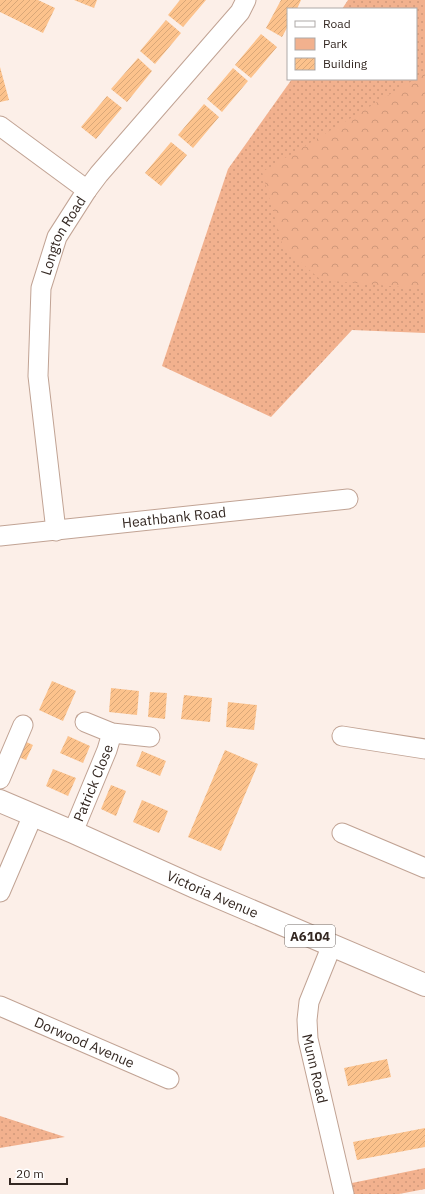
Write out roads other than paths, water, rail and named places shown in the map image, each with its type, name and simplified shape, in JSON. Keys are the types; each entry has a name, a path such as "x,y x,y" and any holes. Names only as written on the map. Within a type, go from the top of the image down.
{"main road":[{"name":"Victoria Avenue","path":"0,802 73,832 195,887 425,985"}],"street":[{"name":"Longton Road","path":"56,531 38,376 41,288 57,237 99,174 240,12 246,0"},
{"path":"0,126 87,190"},
{"name":"Heathbank Road","path":"0,536 348,499"},
{"name":"Patrick Close","path":"85,722 112,733 150,737"},
{"path":"0,778 23,725"},
{"name":"Patrick Close","path":"73,832 107,750 112,733"},
{"path":"342,736 425,749"},
{"path":"0,892 33,815"},
{"path":"342,833 425,868"},
{"name":"Munn Road","path":"332,945 309,1002 307,1020 308,1039 344,1194"},
{"name":"Dorwood Avenue","path":"0,1006 169,1079"}]}
